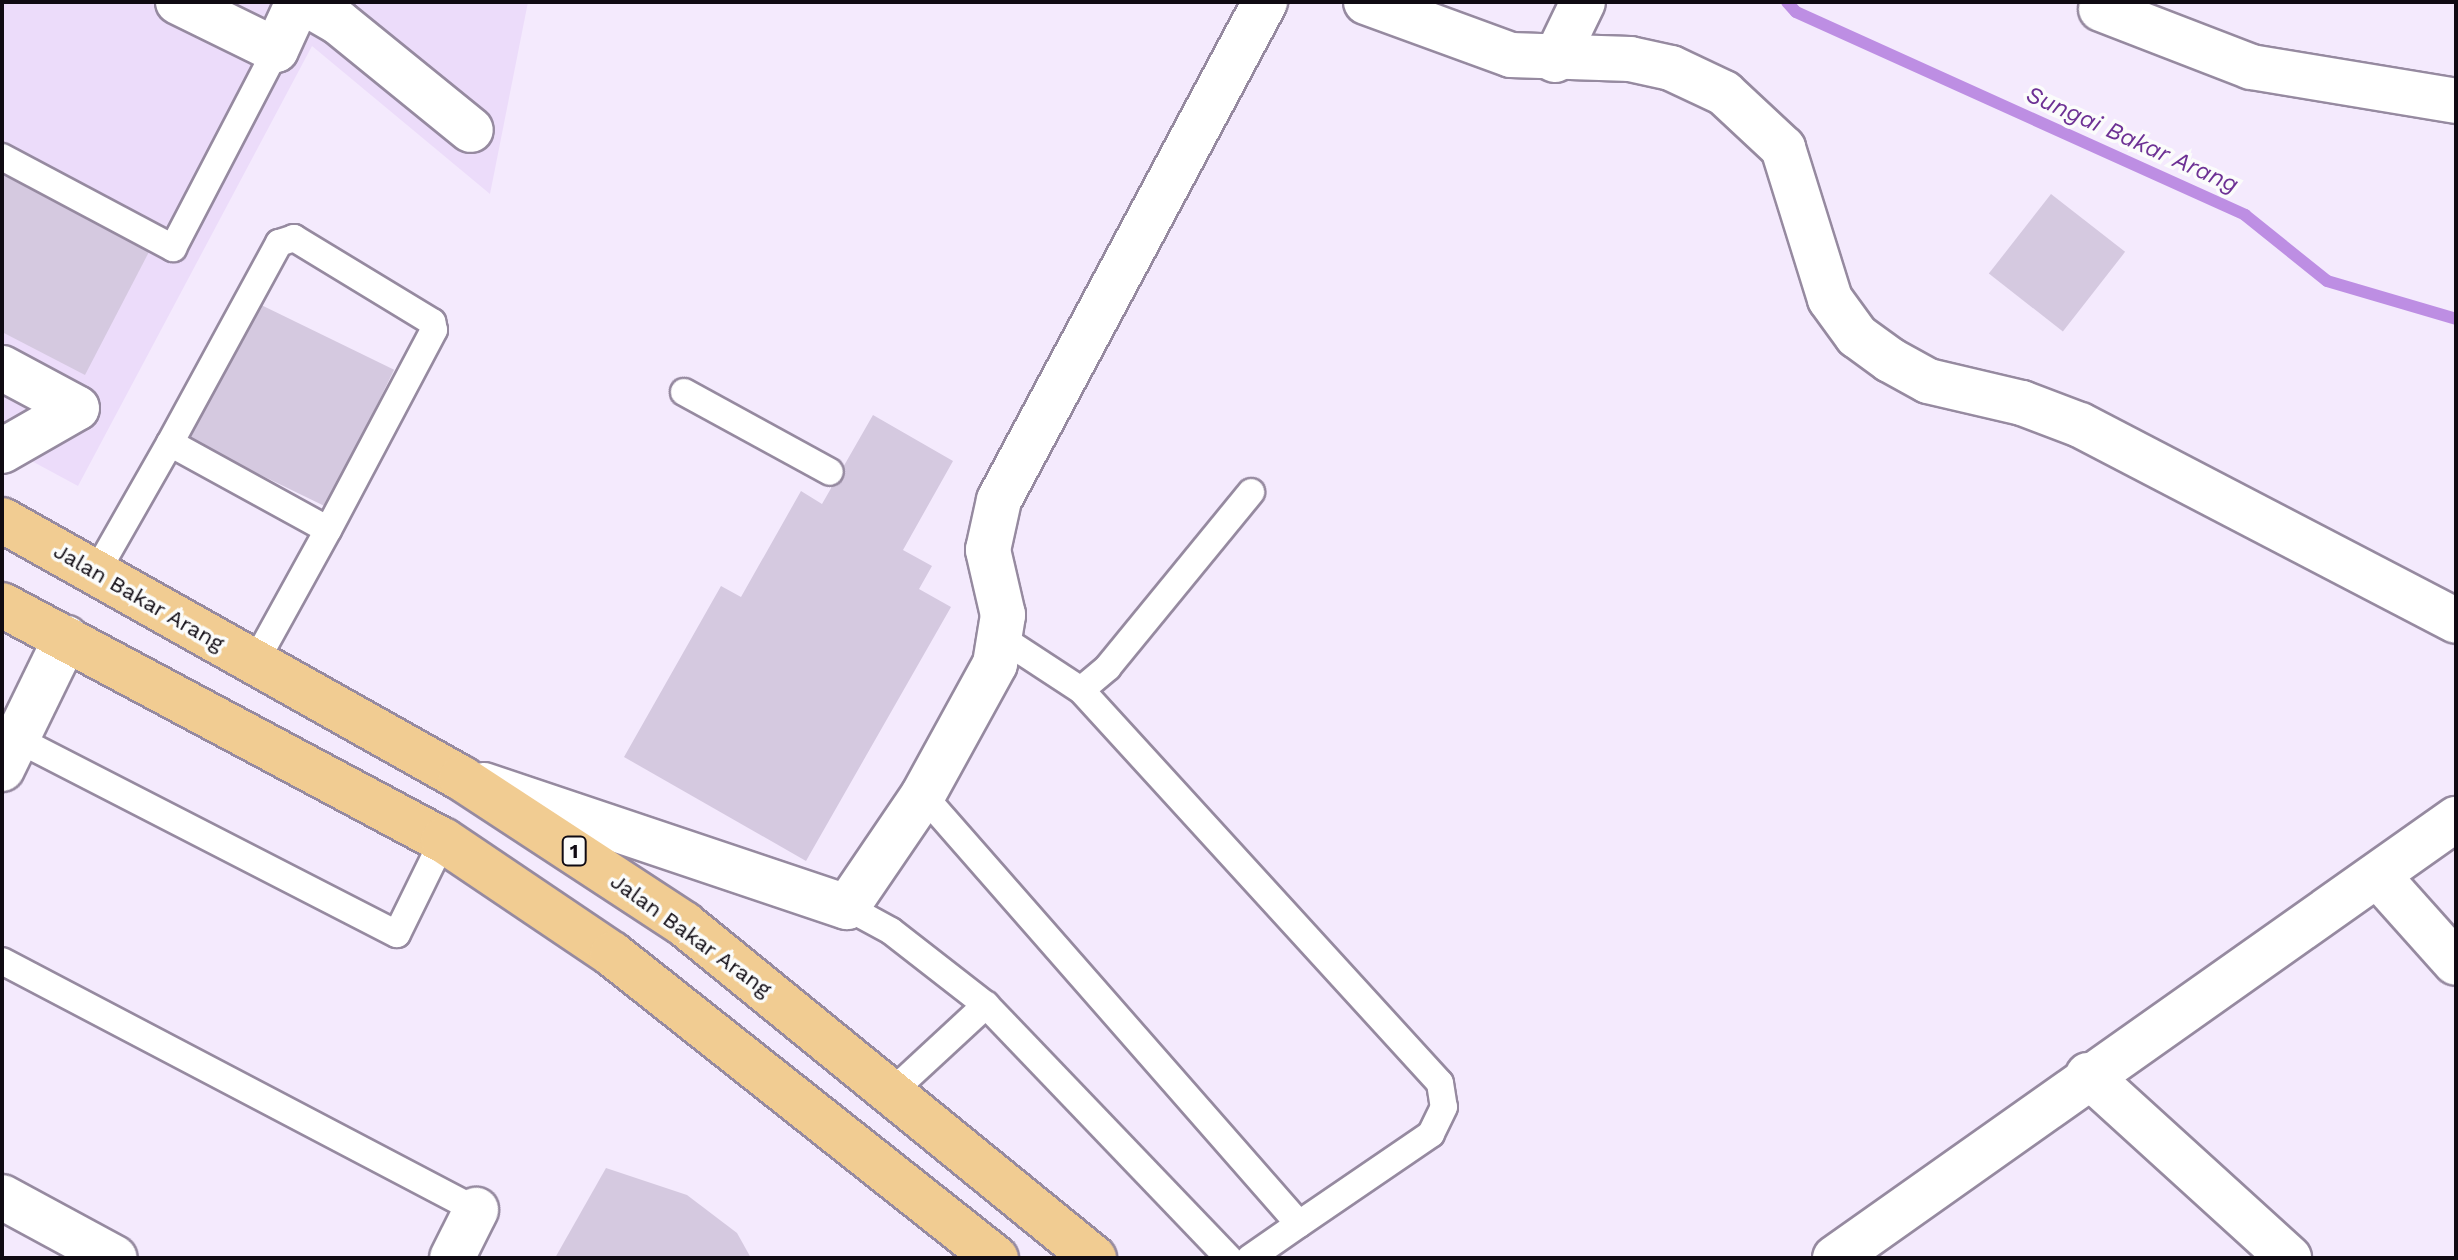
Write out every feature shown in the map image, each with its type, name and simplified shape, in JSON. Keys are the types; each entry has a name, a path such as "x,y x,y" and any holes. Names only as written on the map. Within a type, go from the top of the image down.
{"main road":[{"name":"Jalan Bakar Arang","path":"2,520 461,778 684,924 893,1091 1094,1258"},
{"path":"2,605 443,840 612,954 996,1258"}],"street":[{"path":"178,2 276,50 301,2 338,22 471,130"},
{"path":"461,778 847,907 923,795 1003,639 988,550 999,500 1265,2"},
{"path":"1366,2 1464,43 1555,60 1630,59 1671,68 1724,93 1764,125 1783,148 1830,299 1857,336 1890,360 1928,381 2022,403 2080,425 2456,621"},
{"path":"1555,60 1583,2"},
{"path":"2101,9 2251,67 2456,101"},
{"path":"2,368 77,408 2,451"},
{"path":"9,754 66,638"},
{"path":"1835,1258 2088,1075 2379,877 2456,819"},
{"path":"2379,877 2456,963"},
{"path":"2088,1075 2289,1258"},
{"path":"2,1197 115,1258"},
{"path":"452,1258 476,1210"}],"lane":[{"path":"3,158 173,248 276,50"},
{"path":"97,571 279,243 294,238 432,322 434,330 254,664"},
{"path":"684,392 830,472"},
{"path":"170,443 328,530"},
{"path":"1081,690 1108,667 1251,492"},
{"path":"1003,639 1081,690 1440,1083 1444,1107 1431,1134 1250,1258"},
{"path":"9,754 397,934 443,840"},
{"path":"923,795 1299,1224"},
{"path":"847,907 891,931 986,1005 1229,1258"},
{"path":"2,961 476,1210"},
{"path":"893,1091 986,1005"}],"shaded area":[{"path":"2,2 528,2 490,194 312,46 78,486 2,445"}],"building":[{"path":"2,170 151,248 85,375 2,332"},
{"path":"2051,194 2125,252 2063,331 1989,274"},
{"path":"253,301 394,370 327,507 186,439"},
{"path":"873,415 953,461 903,550 932,566 919,589 951,607 806,861 624,757 721,586 741,597 801,491 822,504"},
{"path":"606,1168 687,1195 737,1233 751,1258 555,1258"}],"waterway":[{"name":"Sungai Bakar Arang","path":"1787,2 1796,12 2245,215 2327,281 2456,319"}]}
